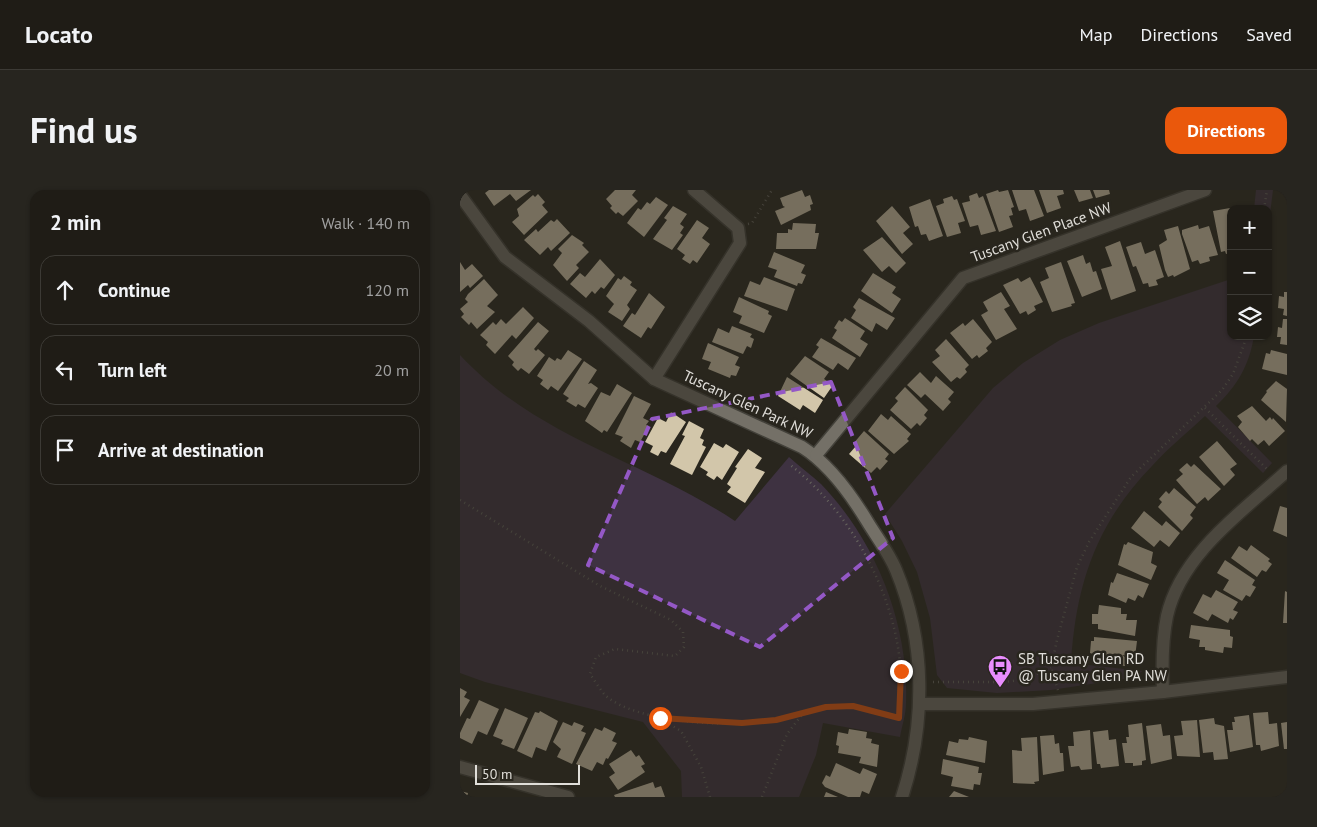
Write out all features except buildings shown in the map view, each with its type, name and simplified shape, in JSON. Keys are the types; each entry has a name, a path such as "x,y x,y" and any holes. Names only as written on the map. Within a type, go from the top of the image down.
{"street":[{"path":"694,190 738,228"},
{"name":"Tuscany Glen Place NW","path":"816,456 963,278 1205,190"},
{"name":"Tuscany Glen Park NW","path":"460,195 505,257 590,321 654,379 727,410 802,446 816,456 853,498 896,569 918,641 920,704 912,768 902,797"},
{"name":"Tuscany Glen Park NW","path":"654,379 740,243 738,228"},
{"path":"1162,692 1162,661 1167,615 1183,577 1210,539 1283,475"},
{"path":"920,704 1058,702 1287,677"},
{"path":"460,767 568,797"}],"path":[{"path":"738,228 752,223 772,190"},
{"path":"1265,205 1267,190"},
{"path":"1058,702 1058,689 1051,668 1067,600 1077,567 1089,542 1131,478 1222,390 1233,374 1246,340"},
{"path":"1205,408 1283,475"},
{"path":"460,500 600,586 671,620 683,632 684,646 675,656 615,649 596,657 590,674 606,696 628,709 660,718 742,723 776,720 826,707 853,706 899,718 901,671 894,632 883,594 868,561 845,522 820,492 790,464"},
{"path":"939,681 1004,682 1021,680 1051,668"},
{"path":"762,797 788,734 804,712"},
{"path":"660,718 681,731 701,767 710,797"}],"highlighted area":[{"path":"831,382 893,538 760,647 588,565 652,419"}],"shaded area":[{"path":"1256,190 1273,190 1271,205 1254,205"},
{"path":"1227,280 1227,340 1253,340 1249,357 1241,375 1216,406 1272,463 1263,473 1205,416 1158,459 1116,510 1092,557 1084,581 1078,607 1071,663 1142,671 1137,677 1051,690 997,693 947,688 937,675 930,618 917,572 902,541 885,514 993,388 1023,363 1060,340 1099,323"},
{"path":"460,355 490,384 523,408 593,447 701,500 735,521 789,457 821,484 858,531 873,558 895,614 902,643 905,673 906,707 900,737 823,723 816,755 799,797 682,797 681,771 643,722 485,682 460,673"}],"place":[{"name":"SB Tuscany Glen RD @ Tuscany Glen PA NW","path":"1000,688"}],"route":[{"path":"660,718 742,723 776,720 826,707 853,706 899,718 902,687 901,671"}]}
